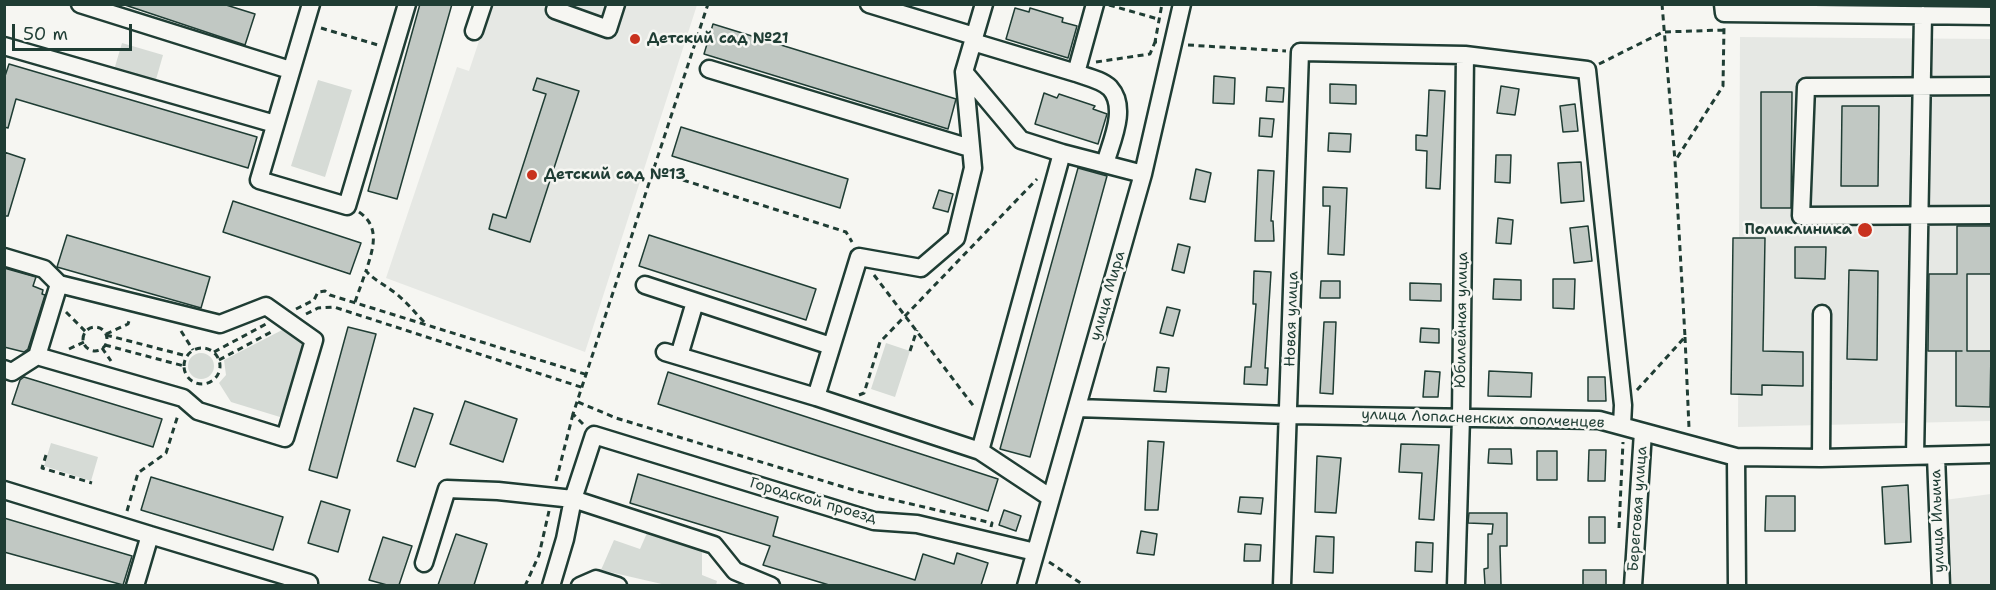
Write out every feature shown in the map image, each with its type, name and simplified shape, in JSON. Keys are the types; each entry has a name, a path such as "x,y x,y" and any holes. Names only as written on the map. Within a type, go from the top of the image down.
{"street":[{"path":"80,4 290,70"},
{"path":"311,4 290,70 260,180 347,206 407,4"},
{"path":"474,31 483,4"},
{"path":"557,4 555,10 608,29 616,4"},
{"path":"869,4 973,39 1077,69 1111,89 1119,110 1105,164"},
{"path":"816,397 859,256 921,268 956,238 973,168 964,72 984,4"},
{"path":"1077,69 1095,4"},
{"name":"улица Мира","path":"1026,585 1143,174 1182,4"},
{"path":"1724,9 1992,16"},
{"path":"1915,456 1923,15"},
{"path":"4,46 275,124"},
{"path":"1300,52 1465,55 1587,70 1623,405 1622,425"},
{"name":"Новая улица","path":"1282,585 1290,415 1300,52"},
{"name":"Юбилейная улица","path":"1456,585 1461,417 1465,55"},
{"path":"709,69 970,147"},
{"path":"964,72 1021,140 1143,174"},
{"path":"1992,86 1806,87 1801,216 1992,215"},
{"path":"980,451 1062,153"},
{"path":"4,257 44,269 58,284 220,324 266,306 314,340 285,438 198,411 183,398 37,356"},
{"path":"4,369 12,372 37,356 58,284"},
{"path":"645,285 831,346"},
{"path":"695,302 672,354 842,405 980,451 1051,498"},
{"path":"1821,458 1822,314"},
{"name":"улица Лопасненских ополченцев","path":"1077,408 1290,415 1599,420 1736,457 1821,458 1992,454"},
{"name":"Береговая улица","path":"1633,585 1643,432"},
{"path":"551,585 566,539 573,499 594,435"},
{"name":"Городской проезд","path":"594,435 874,521 917,524 1035,552"},
{"name":"улица Ильича","path":"1936,456 1941,585"},
{"path":"1736,457 1737,585"},
{"path":"424,563 447,489 498,491 573,499 714,545 735,571 771,585"},
{"path":"4,490 309,583"},
{"path":"135,585 150,535"},
{"path":"580,585 596,579 618,585"}],"path":[{"path":"594,435 573,414 584,388 708,4"},
{"path":"1107,4 1158,19"},
{"path":"1662,4 1675,161 1690,444"},
{"path":"1675,161 1723,86 1724,9"},
{"path":"305,23 393,50"},
{"path":"1587,70 1663,32 1724,30"},
{"path":"1077,69 1150,54 1155,42"},
{"path":"1205,46 1300,52"},
{"path":"842,405 864,393 880,342 1040,177"},
{"path":"347,206 370,220 374,231 374,247 355,302"},
{"path":"366,271 377,283 403,299 427,325"},
{"path":"219,360 285,320 314,300 318,292 323,291 330,296 588,375"},
{"path":"106,334 128,324 134,303"},
{"path":"214,352 285,320 329,306 584,388"},
{"path":"51,307 65,311 86,332"},
{"path":"106,334 105,345 99,350 89,349 83,340 86,332 96,327 106,334 187,356"},
{"path":"910,351 917,330"},
{"path":"1623,405 1684,337"},
{"path":"105,345 184,366"},
{"path":"195,348 205,348 214,352 219,360 220,369 216,378 208,384 199,385 190,380 184,366 187,356 195,348"},
{"path":"122,526 138,473 166,453 183,398"},
{"path":"578,402 616,418 860,492 992,523 988,541"},
{"path":"1619,530 1622,425"},
{"path":"46,455 42,468 93,483"},
{"path":"1035,552 1085,585"}],"shaded area":[{"name":"Детский сад №13","path":"491,5 697,5 585,352 386,278 457,67 469,71"},
{"name":"Поликлиника","path":"1740,37 1991,39 1991,421 1738,427"},
{"path":"122,43 163,55 155,83 114,70"},
{"path":"318,80 352,90 325,177 291,166"},
{"path":"286,328 300,335 304,345 280,417 231,402 219,383 226,375 224,360"},
{"path":"886,343 910,351 895,397 871,389"},
{"path":"201,353 210,357 214,366 210,375 201,379 192,375 188,366 192,357"},
{"path":"51,443 98,457 91,481 44,466"},
{"path":"1991,494 1991,585 1948,585 1944,500"},
{"path":"647,533 702,550 702,575 717,581 716,585 666,585 601,570 614,540 640,549"}],"building":[{"path":"122,4 223,4 255,14 245,45"},
{"path":"420,4 452,4 397,199 368,191"},
{"path":"1015,8 1029,12 1030,8 1063,18 1062,22 1077,26 1068,58 1006,39"},
{"path":"713,24 956,99 948,129 704,54"},
{"path":"9,64 257,137 248,168 16,99 8,128 4,127 4,79"},
{"path":"1214,76 1235,78 1234,104 1213,103"},
{"path":"537,78 579,91 530,242 489,229 493,214 506,218 546,94 533,90"},
{"path":"1330,84 1356,85 1356,104 1330,103"},
{"path":"1501,86 1519,89 1515,115 1497,113"},
{"path":"1267,87 1284,88 1283,102 1266,101"},
{"path":"1429,90 1445,91 1440,189 1426,188 1427,151 1416,150 1416,135 1427,136"},
{"path":"1761,92 1792,92 1791,208 1761,208"},
{"path":"1044,93 1057,98 1059,94 1095,106 1093,109 1107,114 1098,144 1035,124"},
{"path":"1575,104 1578,131 1563,132 1560,106"},
{"path":"1842,106 1879,106 1878,186 1841,186"},
{"path":"1260,118 1274,119 1272,137 1259,136"},
{"path":"681,127 848,179 840,208 672,156"},
{"path":"1329,133 1351,134 1350,152 1328,151"},
{"path":"4,152 25,159 8,216 4,216"},
{"path":"1496,155 1511,155 1510,183 1495,182"},
{"path":"1581,162 1584,201 1561,203 1558,163"},
{"path":"1078,168 1107,176 1030,457 1000,449"},
{"path":"1196,169 1211,173 1205,202 1190,199"},
{"path":"1258,170 1274,171 1271,221 1273,221 1274,241 1255,241"},
{"path":"1323,187 1347,188 1344,255 1328,254 1330,206 1323,206"},
{"path":"939,190 953,194 948,212 933,208"},
{"path":"233,201 361,243 350,274 223,232"},
{"path":"1498,218 1513,220 1511,244 1496,243"},
{"path":"1588,226 1592,261 1574,263 1570,228"},
{"path":"1957,226 1992,226 1991,274 1967,274 1967,351 1991,351 1990,407 1956,406 1956,351 1928,351 1929,274 1957,274"},
{"path":"67,235 210,277 201,308 57,267"},
{"path":"649,235 816,289 806,320 639,266"},
{"path":"1733,238 1765,238 1763,351 1803,352 1803,386 1762,385 1762,395 1731,394"},
{"path":"1178,244 1190,247 1184,273 1172,270"},
{"path":"1795,247 1826,247 1825,279 1795,278"},
{"path":"4,268 36,277 33,286 43,290 42,294 45,295 28,349 24,352 4,347"},
{"path":"1849,270 1878,271 1877,360 1847,359"},
{"path":"1254,271 1271,272 1265,368 1268,368 1267,385 1244,384 1245,367 1251,367 1256,304 1253,304"},
{"path":"1494,279 1521,280 1521,300 1493,299"},
{"path":"1553,279 1575,279 1574,309 1553,308"},
{"path":"1321,281 1340,281 1340,298 1320,298"},
{"path":"1410,283 1441,284 1441,301 1410,300"},
{"path":"1167,307 1180,310 1173,336 1160,333"},
{"path":"1324,322 1336,322 1333,394 1320,393"},
{"path":"348,327 376,334 337,478 309,470"},
{"path":"1421,328 1439,329 1439,343 1420,342"},
{"path":"1157,367 1169,368 1166,392 1154,391"},
{"path":"1425,371 1440,372 1438,397 1423,397"},
{"path":"1489,371 1532,373 1531,397 1488,396"},
{"path":"668,372 998,479 988,511 658,404"},
{"path":"24,377 162,419 153,447 12,404 20,380"},
{"path":"1588,377 1605,377 1606,401 1588,401"},
{"path":"465,401 517,419 503,462 450,444"},
{"path":"414,408 433,414 415,467 397,461"},
{"path":"1148,441 1164,442 1158,510 1145,510"},
{"path":"1401,444 1439,445 1434,520 1419,519 1422,473 1399,472"},
{"path":"1489,449 1511,449 1512,464 1488,463"},
{"path":"1589,450 1606,450 1605,481 1588,481"},
{"path":"1537,451 1557,451 1557,480 1537,480"},
{"path":"1317,456 1341,458 1336,513 1315,512"},
{"path":"638,474 778,517 773,536 915,580 923,554 954,564 957,553 988,563 981,585 829,585 763,565 770,546 630,503"},
{"path":"151,477 283,517 273,550 141,510"},
{"path":"1908,485 1911,542 1885,544 1882,487"},
{"path":"1766,496 1795,496 1795,531 1765,531"},
{"path":"1240,497 1263,498 1261,514 1238,512"},
{"path":"321,501 350,510 338,552 308,543"},
{"path":"1004,510 1021,516 1016,531 999,525"},
{"path":"1469,513 1507,513 1507,546 1500,546 1501,585 1485,585 1484,569 1488,568 1488,534 1492,534 1493,524 1468,523"},
{"path":"1589,517 1605,517 1605,543 1589,543"},
{"path":"4,518 132,556 123,585 4,552"},
{"path":"1141,531 1157,534 1154,555 1137,553"},
{"path":"456,534 487,544 474,585 438,585"},
{"path":"1316,536 1334,537 1333,573 1314,572"},
{"path":"383,537 412,546 399,585 387,585 369,580"},
{"path":"1416,542 1433,543 1432,572 1415,571"},
{"path":"1245,544 1261,545 1260,561 1244,561"},
{"path":"1583,570 1606,570 1606,585 1583,585"}],"place":[{"name":"Детский сад №21","path":"635,39"},
{"name":"Детский сад №13","path":"532,175"},
{"name":"Поликлиника","path":"1865,230"}]}
